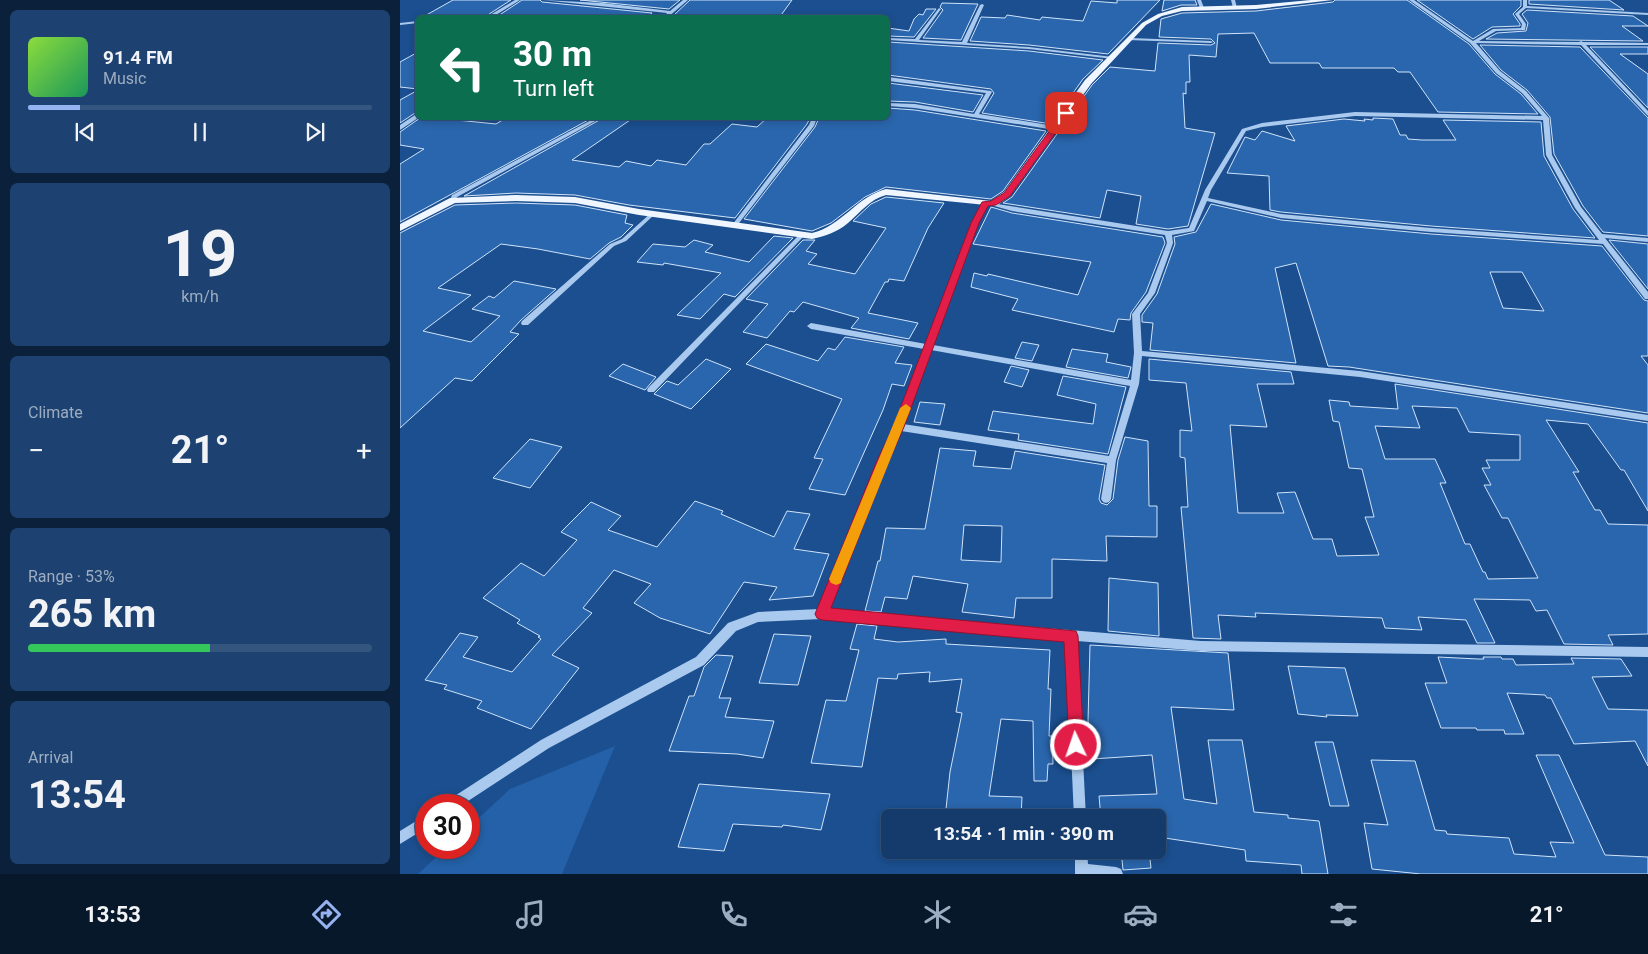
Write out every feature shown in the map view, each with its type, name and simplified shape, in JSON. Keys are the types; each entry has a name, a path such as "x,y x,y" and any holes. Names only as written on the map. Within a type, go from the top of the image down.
{"main road":[{"path":"400,228 452,200 516,198 575,200 652,214 802,235 826,234 843,224 871,196 878,193 886,192 989,204 1007,194 1088,82 1144,24 1160,15 1200,4 1330,0"}],"street":[{"path":"492,15 518,0"},
{"path":"546,0 603,4 670,12"},
{"path":"603,4 609,0"},
{"path":"667,15 686,0"},
{"path":"1411,0 1472,42 1498,72 1524,92 1546,118 1549,155 1578,208 1644,287 1648,296"},
{"path":"1472,42 1496,30 1523,29 1524,24 1517,14 1524,7 1525,0"},
{"path":"964,43 982,5"},
{"path":"1524,7 1648,14"},
{"path":"916,41 938,9"},
{"path":"400,24 415,22"},
{"path":"890,39 964,43 1113,58"},
{"path":"1130,39 1211,42"},
{"path":"1472,42 1648,44"},
{"path":"1581,42 1648,114"},
{"path":"890,79 989,92 975,116"},
{"path":"890,105 915,106 1055,128"},
{"path":"822,614 898,427 975,223 989,204 1168,233 1192,230 1204,199 1244,130 1262,125 1355,114 1546,118"},
{"path":"400,128 415,117"},
{"path":"452,200 454,196 594,120"},
{"path":"734,226 812,125 813,120"},
{"path":"1204,199 1281,216 1431,230 1648,240"},
{"path":"525,323 612,245 624,240 652,214"},
{"path":"1106,499 1112,460 1135,384 1138,352 1136,314 1151,293 1170,243 1168,233"},
{"path":"651,390 802,235"},
{"path":"811,326 1135,384"},
{"path":"1138,352 1360,374 1648,418"},
{"path":"898,427 1112,460"},
{"path":"468,794 545,744 700,661 732,627 758,617 822,614 1201,646 1648,652"},
{"path":"1071,636 1080,809"},
{"path":"400,838 415,828"},
{"path":"1081,859 1082,872 1116,874"}],"shaded area":[{"path":"615,746 562,874 418,874 434,859 480,859 480,817 510,789"}],"building":[{"path":"453,0 511,0 488,15 426,15"},
{"path":"522,0 540,0 542,2 652,13 650,15 500,15"},
{"path":"580,0 680,0 669,9"},
{"path":"690,0 792,0 781,15 674,15"},
{"path":"1117,0 1160,0 1108,54 1029,45 970,41 981,17 1005,18 1007,15 1040,20 1042,17 1083,21 1091,1 1117,3"},
{"path":"1164,0 1195,0 1197,5 1181,5 1162,11"},
{"path":"1335,0 1407,0 1469,44 1495,74 1521,94 1538,114 1438,112 1410,72 1398,72 1394,68 1322,68 1319,63 1270,63 1254,33 1218,34 1216,57 1189,55 1190,82 1186,82 1186,94 1183,93 1185,128 1215,133 1188,226 1168,229 1136,224 1141,196 1107,190 1100,218 1003,203 1012,197 1092,85 1110,67 1155,71 1158,43 1211,45 1215,43 1211,39 1159,37 1161,19 1182,13 1256,11 1333,2"},
{"path":"1417,0 1521,0 1521,6 1513,14 1520,26 1492,27 1473,39"},
{"path":"1529,0 1609,0 1624,10 1529,4"},
{"path":"942,3 978,4 961,40 923,38 943,10 940,7"},
{"path":"926,9 936,9 914,37 890,36 890,28 909,31 914,19 919,14 923,15"},
{"path":"1527,10 1633,16 1648,26 1622,26 1643,41 1486,39 1497,33 1526,31 1528,23 1522,14"},
{"path":"890,42 1029,51 1103,60 1083,79 1051,124 982,113 994,93 991,89 890,75"},
{"path":"1480,45 1580,47 1648,118 1648,236 1603,232 1583,206 1554,154 1550,117 1527,90 1501,70"},
{"path":"1590,47 1648,47 1648,54 1620,54 1648,74 1648,108"},
{"path":"415,54 415,89 400,87 400,62"},
{"path":"890,83 983,95 973,112 915,102 890,101"},
{"path":"415,92 415,113 400,123 400,100"},
{"path":"890,108 915,110 1046,131 1003,191 991,199 886,187 865,197 831,223 812,231 744,219 815,127 818,120 890,120"},
{"path":"1373,118 1393,119 1400,135 1406,135 1408,139 1422,140 1456,140 1443,120 1541,122 1544,156 1573,209 1595,238 1431,226 1281,212 1270,210 1269,176 1227,173 1245,137 1255,140 1262,131 1295,141 1286,126 1344,119 1365,121 1364,119 1373,120"},
{"path":"417,120 457,120 496,124 503,120 588,120 400,222 400,164 424,149 400,145 400,132"},
{"path":"599,120 630,120 572,160 619,167 626,161 651,166 657,160 686,165 704,144 710,144 732,124 757,127 765,120 809,120 735,218 629,205 575,195 516,193 464,196"},
{"path":"886,197 944,203 928,228 904,281 889,279 888,282 885,282 868,313 918,323 909,339 851,328 859,318 803,302 794,312 790,311 767,338 743,332 768,304 746,299 803,240 815,240 806,251 817,254 808,264 855,274 886,228 853,221 871,204"},
{"path":"516,203 575,205 627,215 625,223 633,225 621,237 609,243 590,259 501,244 438,288 471,295 423,331 471,342 500,316 472,309 489,296 494,298 514,281 556,289 510,332 519,334 472,381 455,378 400,428 400,233 455,205"},
{"path":"1211,204 1281,220 1431,234 1602,246 1644,300 1648,301 1648,356 1641,356 1648,365 1648,413 1349,367 1328,366 1296,263 1275,268 1296,363 1150,350 1153,323 1142,322 1142,315 1157,294 1175,244 1174,237 1196,232","holes":["1490,272 1522,272 1544,311 1503,308"]},
{"path":"991,207 1012,213 1163,237 1165,243 1146,292 1131,313 1130,320 1118,319 1114,332 1012,310 1018,299 971,287 974,273 987,276 988,274 1078,295 1091,262 973,244"},
{"path":"774,236 793,238 735,297 724,294 700,319 677,315 721,273 664,263 663,265 637,262 653,244 685,247 694,240 713,245 705,252 749,262"},
{"path":"1609,240 1648,244 1648,289"},
{"path":"845,337 904,347 895,363 912,365 904,386 892,384 883,410 845,495 809,489 823,459 814,458 842,399 746,364 766,344 818,361 828,348 835,350"},
{"path":"1022,342 1039,345 1032,361 1015,358"},
{"path":"1072,349 1108,354 1106,362 1131,367 1128,378 1066,367"},
{"path":"706,359 731,369 691,409 654,394 667,381 678,385"},
{"path":"1149,359 1291,372 1294,384 1257,384 1267,427 1230,425 1238,513 1284,513 1277,493 1295,492 1313,539 1332,539 1337,556 1379,555 1365,517 1374,517 1362,469 1349,468 1339,422 1333,421 1329,400 1349,402 1350,406 1398,409 1395,384 1648,423 1648,511 1624,470 1621,470 1588,424 1546,420 1579,472 1573,472 1595,510 1600,510 1608,524 1648,525 1648,634 1608,635 1613,645 1564,644 1547,610 1536,611 1530,600 1474,599 1495,643 1477,643 1466,620 1418,617 1422,630 1385,628 1382,618 1255,613 1256,617 1218,615 1221,639 1193,638 1181,507 1188,507 1185,458 1180,457 1180,430 1192,431 1186,383 1149,380","holes":["1412,406 1457,408 1469,432 1520,435 1520,460 1486,460 1490,468 1482,468 1491,485 1484,485 1502,518 1508,518 1538,578 1488,579 1470,544 1465,544 1440,483 1446,483 1435,459 1385,459 1375,426 1420,428"]},
{"path":"623,364 656,377 645,390 609,376"},
{"path":"1011,366 1029,370 1022,387 1004,382"},
{"path":"1063,376 1126,387 1108,454 1018,440 1019,434 988,430 993,411 1093,424 1096,404 1057,395"},
{"path":"920,402 945,404 940,425 914,422"},
{"path":"1125,437 1148,441 1149,506 1157,506 1157,537 1106,536 1107,561 1052,559 1052,598 1016,598 1014,618 962,612 968,584 913,576 907,599 885,597 881,612 865,611 878,561 880,561 886,528 925,529 940,448 976,451 973,466 1011,469 1015,451 1105,465 1099,499 1101,503 1107,505 1113,499 1118,460","holes":["964,525 1002,526 1001,562 961,560"]},
{"path":"530,439 562,447 530,488 493,478"},
{"path":"695,501 723,511 721,514 774,537 787,511 810,514 794,549 829,554 813,596 769,600 777,587 744,582 710,634 660,618 634,603 651,584 614,570 583,608 592,613 552,655 579,668 531,729 477,708 482,701 444,689 447,685 425,680 460,633 478,637 463,657 512,672 541,639 538,637 540,636 517,623 520,620 483,598 521,563 544,576 577,540 561,532 591,502 621,516 608,530 657,547"},
{"path":"1109,578 1158,583 1159,636 1108,631"},
{"path":"857,624 877,626 874,639 898,642 946,639 946,644 1050,650 1048,689 1051,689 1049,736 1052,736 1053,764 1048,764 1047,781 1034,781 1033,721 1001,719 989,796 1022,797 1021,809 946,809 950,772 962,713 956,712 962,679 929,682 930,672 898,674 897,679 878,678 862,767 811,763 826,700 846,701 859,650 850,649"},
{"path":"774,634 811,636 798,685 759,683"},
{"path":"1090,645 1228,653 1234,710 1171,707 1184,799 1217,804 1208,740 1242,740 1254,812 1288,815 1288,818 1319,821 1328,874 1302,874 1301,865 1246,861 1245,850 1166,838 1166,809 1100,809 1099,796 1157,794 1152,755 1092,759 1088,721"},
{"path":"716,655 733,656 719,698 731,698 725,717 774,721 763,758 737,754 669,751 689,696 694,696 704,667"},
{"path":"1438,657 1484,659 1483,657 1501,657 1502,659 1513,659 1516,665 1574,664 1571,658 1621,659 1632,676 1592,677 1608,709 1648,710 1648,766 1635,741 1574,744 1551,698 1547,698 1545,695 1507,693 1524,734 1505,734 1504,730 1441,728 1425,683 1447,683"},
{"path":"1288,666 1345,668 1358,716 1326,715 1327,717 1298,714"},
{"path":"1315,742 1333,742 1349,806 1330,806"},
{"path":"1536,755 1559,755 1605,855 1648,857 1648,874 1421,874 1372,869 1364,823 1388,825 1371,760 1415,761 1435,830 1446,831 1447,834 1509,838 1514,854 1556,857 1550,842 1574,843"},
{"path":"699,784 830,794 821,830 783,825 782,827 733,824 724,851 678,847"},
{"path":"1122,859 1150,859 1151,868 1123,870"}],"slow traffic":[{"path":"836,579 906,408"}],"route":[{"path":"1066,113 1007,194 993,204 985,204 975,223 898,427 822,614 1071,636 1076,745"}]}
